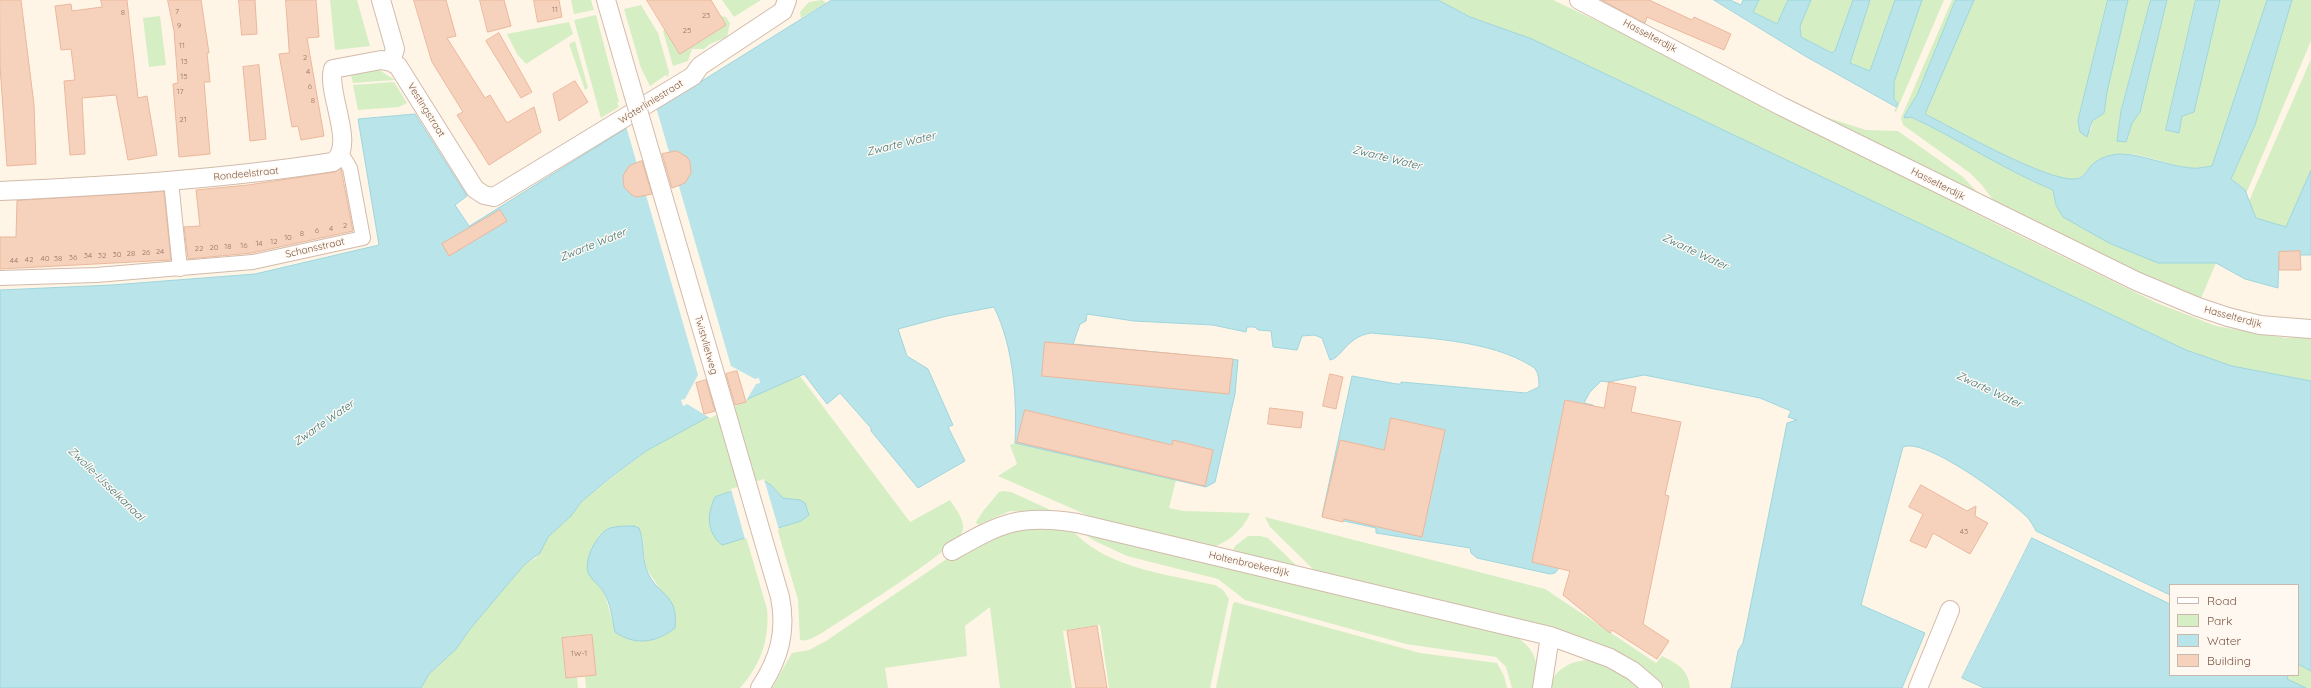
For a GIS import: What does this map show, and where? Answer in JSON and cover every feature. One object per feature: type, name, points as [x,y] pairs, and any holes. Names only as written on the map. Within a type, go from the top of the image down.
[{"type":"street","points":[[341,153],[342,136],[332,82],[333,68],[381,60],[391,62],[395,49],[381,0]]},
{"type":"street","name":"Twistvlietweg","points":[[606,0],[780,597],[783,629],[780,651],[760,688]]},
{"type":"street","name":"Waterliniestraat","points":[[504,193],[693,76],[700,66],[783,12],[787,0]]},
{"type":"street","name":"Hasselterdijk","points":[[1579,0],[1781,106],[2136,281],[2198,307],[2260,325],[2311,329]]},
{"type":"street","name":"Vestingstraat","points":[[391,62],[398,66],[475,190],[484,195],[494,197],[504,193]]},
{"type":"street","name":"Rondeelstraat","points":[[0,191],[171,181],[261,173],[333,162],[341,153]]},
{"type":"street","name":"Schansstraat","points":[[0,278],[22,279],[180,269],[253,262],[363,238],[350,168],[341,153]]},
{"type":"street","points":[[171,181],[180,269]]},
{"type":"street","name":"Holtenbroekerdijk","points":[[952,551],[978,536],[1014,521],[1029,518],[1066,521],[1550,636],[1610,658],[1633,671],[1653,688]]},
{"type":"street","points":[[1918,688],[1950,610]]},
{"type":"street","points":[[1542,688],[1550,636]]},
{"type":"green space","points":[[330,0],[357,0],[370,46],[335,50]]},
{"type":"green space","points":[[571,0],[591,0],[594,10],[574,14]]},
{"type":"green space","points":[[722,0],[761,0],[734,17]]},
{"type":"green space","points":[[822,0],[826,3],[801,18],[800,12],[809,2]]},
{"type":"green space","points":[[1438,0],[1553,0],[1690,65],[1998,225],[2157,303],[2216,326],[2286,338],[2311,337],[2311,381],[2232,366],[2186,350],[1532,39],[1470,17]]},
{"type":"green space","points":[[1759,0],[1788,0],[1777,24],[1753,12]]},
{"type":"green space","points":[[1811,0],[1853,0],[1835,51],[1832,53],[1801,37],[1800,26]]},
{"type":"green space","points":[[1870,0],[1895,0],[1870,71],[1850,63]]},
{"type":"green space","points":[[1922,0],[1944,0],[1896,112],[1894,111],[1898,104],[1894,99],[1894,82]]},
{"type":"green space","points":[[1952,0],[1956,0],[1917,95],[1903,116],[1911,117],[1948,134],[2034,182],[2053,190],[2056,205],[2158,263],[2216,263],[2199,303],[1997,205],[1981,184],[1970,173],[1903,125],[1901,118]]},
{"type":"green space","points":[[1974,0],[2108,0],[2078,121],[2091,130],[2092,121],[2104,113],[2107,92],[2128,0],[2151,0],[2121,111],[2117,140],[2126,142],[2132,123],[2140,112],[2167,0],[2196,0],[2166,130],[2179,133],[2182,116],[2194,112],[2220,0],[2267,0],[2212,166],[2199,168],[2182,167],[2138,155],[2120,154],[2098,160],[2084,175],[2077,179],[2064,179],[2025,165],[1925,114]]},
{"type":"green space","points":[[2292,0],[2311,0],[2311,41],[2246,194],[2231,179],[2255,125]]},
{"type":"green space","points":[[641,5],[658,33],[669,72],[668,77],[666,75],[650,86],[641,68],[624,9]]},
{"type":"green space","points":[[596,15],[619,102],[617,102],[619,107],[601,118],[574,20]]},
{"type":"green space","points":[[160,16],[166,65],[149,67],[143,18]]},
{"type":"green space","points":[[721,16],[726,17],[730,23],[727,37],[710,44],[704,49],[692,49],[688,61],[673,66],[663,31],[665,29],[680,54],[726,25]]},
{"type":"green space","points":[[569,22],[573,34],[526,64],[517,54],[507,34]]},
{"type":"green space","points":[[575,41],[588,88],[585,90],[569,44]]},
{"type":"green space","points":[[2311,59],[2311,170],[2286,227],[2282,228],[2256,218],[2249,201]]},
{"type":"green space","points":[[373,66],[395,80],[353,83],[349,68]]},
{"type":"green space","points":[[394,82],[407,103],[399,107],[358,110],[353,85]]},
{"type":"green space","points":[[1807,111],[1866,130],[1898,131],[1963,177],[1980,195]]},
{"type":"green space","points":[[800,376],[910,522],[950,500],[963,522],[963,530],[957,539],[942,552],[899,583],[814,638],[800,640],[798,600],[777,528],[801,521],[809,515],[800,500],[783,498],[771,485],[756,482],[729,491],[746,537],[767,609],[768,620],[762,652],[753,671],[740,688],[586,688],[585,676],[591,635],[562,638],[566,678],[577,677],[578,688],[421,688],[429,674],[456,649],[470,629],[524,565],[536,558],[548,537],[571,516],[581,502],[646,451],[710,416]],"holes":[[[599,535],[642,536],[646,568],[660,589],[667,634],[648,641],[613,623],[604,592],[589,573],[588,568]]]},
{"type":"green space","points":[[1015,443],[1176,480],[1169,508],[1184,511],[1250,513],[1244,525],[1234,535],[1222,543],[1209,548],[1103,522],[998,476],[1017,464],[1010,445]]},
{"type":"green space","points":[[999,492],[1011,492],[1055,512],[1010,511],[978,525],[976,522],[984,510]]},
{"type":"green space","points":[[1265,517],[1545,589],[1656,663],[1662,656],[1673,661],[1685,672],[1690,688],[1665,688],[1645,674],[1317,573],[1270,527]]},
{"type":"green space","points":[[1024,527],[1070,527],[1083,541],[1099,552],[1117,560],[1157,573],[1215,585],[1223,590],[1229,599],[1210,688],[1109,688],[1100,625],[1063,631],[1072,688],[1000,688],[990,607],[965,626],[967,656],[885,668],[888,688],[772,688],[792,653],[809,650],[826,641],[951,556],[982,541]]},
{"type":"green space","points":[[1076,529],[1504,628],[1521,640],[1532,652],[1537,667],[1536,688],[1512,688],[1506,667],[1496,657],[1406,644],[1245,600],[1218,579],[1127,556],[1095,541]]},
{"type":"green space","points":[[1248,536],[1268,538],[1299,568],[1233,551],[1235,546]]},
{"type":"green space","points":[[1235,602],[1420,653],[1497,663],[1504,676],[1507,688],[1216,688],[1233,604]]},
{"type":"green space","points":[[1588,660],[1607,662],[1642,688],[1548,688],[1559,671],[1575,662]]},
{"type":"green space","points":[[2299,665],[2311,671],[2311,688],[2306,688],[2286,679],[2288,676],[2299,676]]},
{"type":"water","points":[[832,0],[1438,0],[1470,17],[1532,39],[2186,350],[2232,366],[2311,381],[2311,671],[2299,665],[2299,584],[2169,584],[2169,595],[2036,531],[2028,518],[1987,485],[1948,460],[1930,451],[1914,446],[1903,447],[1861,605],[1925,633],[1902,688],[1731,688],[1738,651],[1743,643],[1787,423],[1797,420],[1788,417],[1791,411],[1760,398],[1644,375],[1608,382],[1601,381],[1590,392],[1584,403],[1593,405],[1559,568],[1555,573],[1550,574],[1477,558],[1471,553],[1470,548],[1376,533],[1376,528],[1322,516],[1352,376],[1397,384],[1401,384],[1401,382],[1526,393],[1539,387],[1538,376],[1535,369],[1516,358],[1476,345],[1455,341],[1371,333],[1356,339],[1350,343],[1338,356],[1330,360],[1322,338],[1314,335],[1302,336],[1297,350],[1273,347],[1271,331],[1258,330],[1255,327],[1247,327],[1246,332],[1213,325],[1134,321],[1087,314],[1086,321],[1080,324],[1073,344],[1238,360],[1235,394],[1215,482],[1206,487],[1015,443],[1015,391],[1013,374],[1006,339],[994,307],[947,316],[898,329],[907,356],[928,369],[953,425],[948,427],[965,461],[918,488],[871,431],[871,428],[840,393],[827,404],[804,374],[710,416],[646,451],[610,478],[581,502],[571,516],[548,537],[540,553],[524,565],[470,629],[456,649],[429,674],[421,688],[0,688],[0,290],[112,285],[255,274],[379,245],[358,119],[415,114],[467,196],[455,205],[469,226]]},
{"type":"water","points":[[1714,0],[1730,0],[1741,5],[1743,0],[1759,0],[1753,12],[1777,24],[1788,0],[1811,0],[1800,26],[1801,37],[1832,53],[1835,51],[1853,0],[1870,0],[1850,63],[1870,71],[1895,0],[1922,0],[1894,82],[1894,99],[1898,104],[1896,107],[1805,56]]},
{"type":"water","points":[[1956,0],[1974,0],[1925,114],[2023,164],[2062,178],[2076,179],[2082,177],[2099,159],[2118,154],[2139,156],[2182,167],[2198,168],[2212,166],[2267,0],[2292,0],[2255,125],[2231,179],[2245,190],[2256,218],[2286,227],[2311,170],[2311,255],[2279,255],[2278,288],[2245,279],[2216,263],[2158,263],[2109,243],[2063,217],[2056,205],[2053,190],[2017,173],[1911,117],[1905,118],[1904,116],[1917,95]]},
{"type":"water","points":[[2108,0],[2128,0],[2107,92],[2104,113],[2092,121],[2087,137],[2080,132],[2078,121]]},
{"type":"water","points":[[2151,0],[2167,0],[2140,112],[2132,123],[2126,142],[2117,141],[2121,111]]},
{"type":"water","points":[[2196,0],[2220,0],[2194,112],[2182,116],[2179,133],[2166,130]]},
{"type":"water","points":[[764,481],[771,485],[783,498],[800,500],[805,503],[809,515],[801,521],[722,545],[713,534],[709,516],[715,497]]},
{"type":"water","points":[[634,526],[639,528],[641,533],[646,568],[650,577],[670,600],[675,616],[675,628],[653,640],[638,641],[615,632],[611,611],[606,596],[589,575],[587,567],[590,554],[596,541],[605,531],[610,528]]},
{"type":"water","points":[[2032,538],[2169,604],[2169,676],[2288,676],[2287,679],[2306,688],[1984,688],[1962,678]]},
{"type":"pier","points":[[656,107],[731,366],[755,379],[759,378],[760,383],[756,384],[746,401],[710,418],[687,404],[683,406],[681,400],[685,399],[698,375],[626,126]]},
{"type":"pier","points":[[764,479],[779,530],[745,539],[731,489]]},
{"type":"building","points":[[0,0],[21,0],[34,105],[36,164],[7,166],[0,66]]},
{"type":"building","points":[[101,0],[127,0],[138,98],[147,96],[157,155],[128,160],[116,95],[82,98],[85,154],[70,155],[64,81],[75,80],[71,49],[61,50],[55,6],[71,4],[72,11],[102,7]]},
{"type":"building","points":[[168,0],[201,0],[209,53],[207,53],[210,82],[204,82],[210,154],[179,157],[173,84],[178,83],[174,31]]},
{"type":"building","points":[[239,0],[255,0],[257,34],[242,35]]},
{"type":"building","points":[[286,0],[316,0],[319,37],[307,38],[324,136],[301,140],[298,126],[292,127],[279,54],[289,53]]},
{"type":"building","points":[[414,0],[446,0],[456,36],[447,38],[485,98],[490,95],[507,123],[534,107],[541,132],[489,165],[457,115],[463,112],[432,62]]},
{"type":"building","points":[[480,0],[504,0],[511,26],[488,32]]},
{"type":"building","points":[[534,0],[559,0],[562,17],[538,22]]},
{"type":"building","points":[[647,0],[711,0],[726,25],[680,54]]},
{"type":"building","points":[[1602,0],[1649,0],[1692,20],[1694,17],[1731,34],[1724,50],[1647,17],[1645,23]]},
{"type":"building","points":[[499,33],[532,92],[521,98],[486,41]]},
{"type":"building","points":[[259,65],[266,139],[250,141],[243,67]]},
{"type":"building","points":[[575,81],[588,102],[559,121],[553,94]]},
{"type":"building","points":[[677,151],[687,157],[690,162],[691,173],[685,183],[672,188],[662,154]]},
{"type":"building","points":[[642,161],[652,194],[637,197],[632,195],[624,187],[623,176],[629,166]]},
{"type":"building","points":[[341,169],[353,231],[252,253],[188,259],[184,227],[200,226],[196,190],[248,185],[334,172]]},
{"type":"building","points":[[164,192],[171,260],[0,269],[0,237],[16,237],[17,201]]},
{"type":"building","points":[[500,210],[507,221],[449,256],[442,244]]},
{"type":"building","points":[[2300,251],[2301,270],[2279,270],[2279,252]]},
{"type":"building","points":[[1045,342],[1233,359],[1229,394],[1042,376]]},
{"type":"building","points":[[737,371],[746,402],[735,405],[726,374]]},
{"type":"building","points":[[1330,374],[1343,377],[1336,409],[1323,406]]},
{"type":"building","points":[[706,380],[715,411],[704,414],[696,383]]},
{"type":"building","points":[[1609,382],[1636,387],[1631,412],[1681,422],[1665,495],[1669,496],[1643,624],[1669,641],[1657,659],[1612,630],[1610,633],[1563,595],[1570,571],[1532,562],[1565,400],[1604,408]]},
{"type":"building","points":[[1270,408],[1303,412],[1301,428],[1268,424]]},
{"type":"building","points":[[1025,410],[1172,445],[1173,440],[1213,450],[1205,486],[1017,442]]},
{"type":"building","points":[[1391,418],[1445,430],[1422,537],[1344,519],[1343,522],[1322,517],[1340,440],[1384,450]]},
{"type":"building","points":[[1921,485],[1967,511],[1976,506],[1975,516],[1988,523],[1970,554],[1933,533],[1926,548],[1910,541],[1923,514],[1909,507]]},
{"type":"building","points":[[1097,626],[1107,688],[1076,688],[1067,631]]},
{"type":"building","points":[[592,635],[596,675],[566,678],[562,638]]},
{"type":"water label","name":"Zwarte Water","points":[[901,144]]},
{"type":"water label","name":"Zwarte Water","points":[[1387,158]]},
{"type":"water label","name":"Zwarte Water","points":[[593,245]]},
{"type":"water label","name":"Zwarte Water","points":[[1695,252]]},
{"type":"water label","name":"Zwarte Water","points":[[1989,390]]},
{"type":"water label","name":"Zwarte Water","points":[[324,423]]},
{"type":"water label","name":"Zwolle-IJsselkanaal","points":[[106,484]]}]
